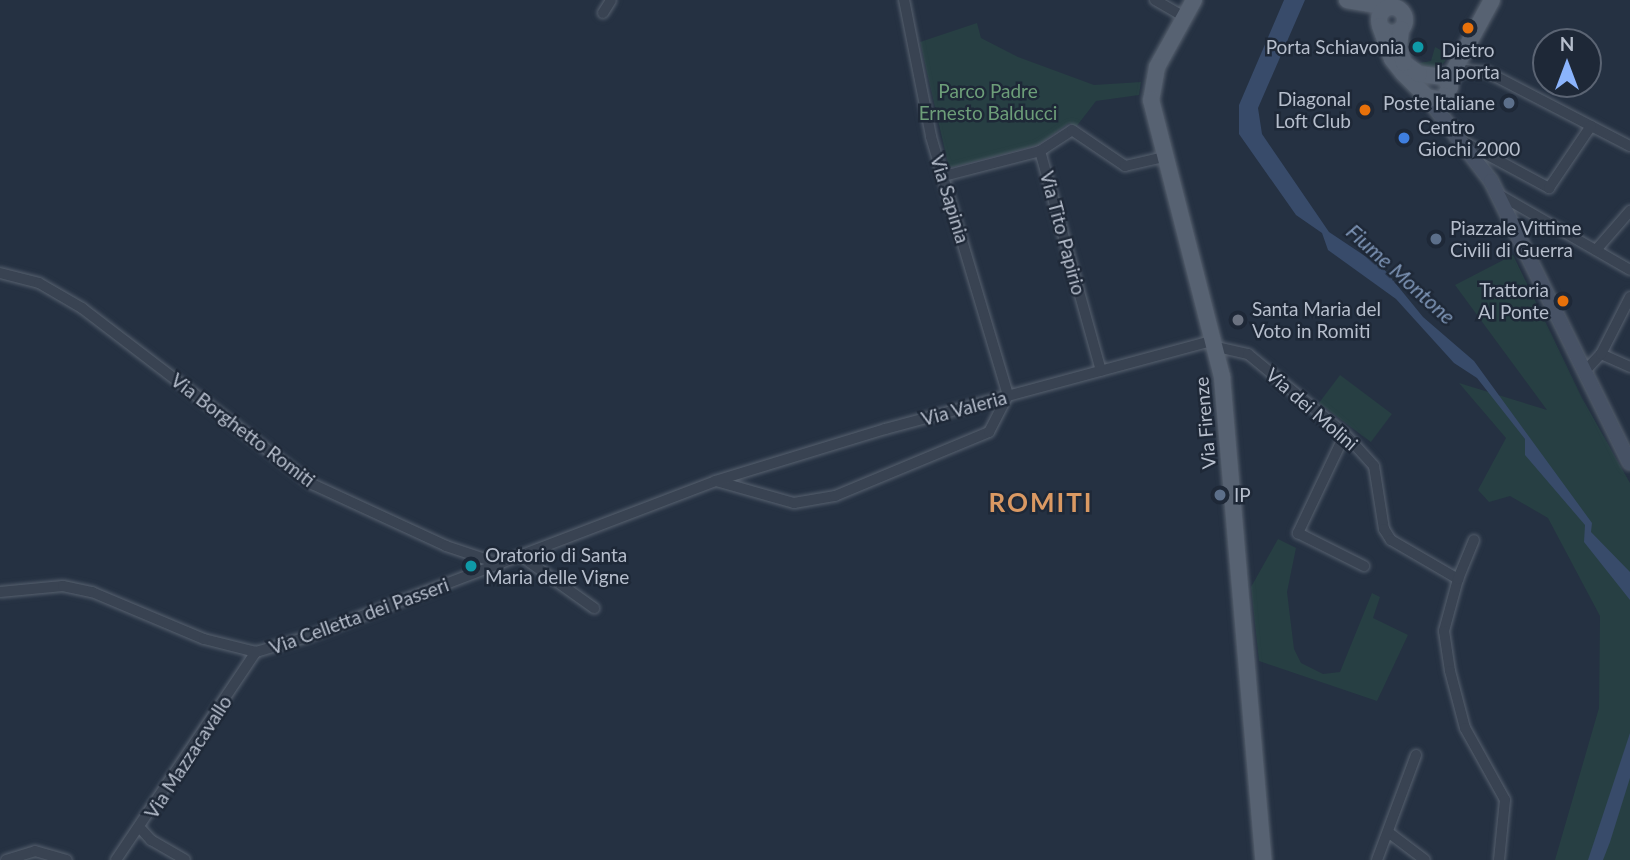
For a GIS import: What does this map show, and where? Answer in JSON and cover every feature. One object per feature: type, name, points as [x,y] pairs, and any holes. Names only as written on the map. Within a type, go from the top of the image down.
[{"type":"main road","name":"Via Firenze","points":[[1194,0],[1152,84],[1153,118],[1216,344],[1263,860]]},
{"type":"main road","points":[[1346,0],[1392,4],[1404,14],[1399,48],[1404,63],[1419,74],[1438,75],[1448,89]]},
{"type":"main road","points":[[1346,0],[1390,33],[1401,29]]},
{"type":"main road","points":[[1451,128],[1448,89],[1492,0]]},
{"type":"main road","points":[[1379,24],[1392,4]]},
{"type":"main road","points":[[1379,24],[1392,59],[1461,140],[1498,194],[1630,463]]},
{"type":"main road","points":[[1427,97],[1448,89]]},
{"type":"street","points":[[603,13],[611,0]]},
{"type":"street","name":"Via Sapinia","points":[[904,0],[931,136],[1008,395]]},
{"type":"street","points":[[1155,0],[1184,17]]},
{"type":"street","points":[[1448,89],[1463,70],[1487,72],[1630,146]]},
{"type":"street","points":[[1461,140],[1549,188],[1591,126]]},
{"type":"street","points":[[1040,151],[1072,130],[1125,166],[1164,158]]},
{"type":"street","name":"Via Tito Papirio","points":[[944,176],[1040,151],[1101,371]]},
{"type":"street","points":[[1498,194],[1630,270]]},
{"type":"street","points":[[1596,250],[1630,211]]},
{"type":"street","name":"Via Borghetto Romiti","points":[[0,273],[39,283],[82,308],[312,484],[458,551],[500,564]]},
{"type":"street","points":[[1585,371],[1601,354],[1630,297]]},
{"type":"street","name":"Via Valeria","points":[[715,481],[1008,395],[1216,344]]},
{"type":"street","name":"Via dei Molini","points":[[1216,344],[1248,354],[1345,434],[1374,466],[1384,528],[1391,540],[1458,579]]},
{"type":"street","points":[[1601,354],[1630,367]]},
{"type":"street","points":[[715,481],[794,503],[835,496],[989,432],[1008,395]]},
{"type":"street","points":[[1345,434],[1298,533],[1364,566]]},
{"type":"street","name":"Via Celletta dei Passeri","points":[[0,592],[63,586],[92,592],[204,639],[256,652],[307,638],[715,481]]},
{"type":"street","points":[[1474,540],[1458,579],[1444,631],[1450,671],[1465,728],[1505,800],[1499,860]]},
{"type":"street","points":[[521,556],[594,608]]},
{"type":"street","name":"Via Mazzacavallo","points":[[116,860],[141,829],[256,652]]},
{"type":"street","points":[[1377,860],[1416,755]]},
{"type":"street","points":[[141,829],[151,841],[186,860]]},
{"type":"street","points":[[1388,832],[1425,860]]},
{"type":"street","points":[[6,860],[36,851],[67,860]]},
{"type":"green space","name":"Parco Padre Ernesto Balducci","points":[[977,23],[981,38],[1018,57],[1094,85],[1141,82],[1139,95],[1096,101],[1076,127],[1069,123],[1038,145],[949,168],[920,42]]},
{"type":"green space","points":[[1435,47],[1450,55],[1441,66],[1423,69],[1413,64],[1431,61]]},
{"type":"green space","points":[[1513,255],[1582,398],[1630,483],[1630,860],[1555,860],[1599,708],[1600,616],[1548,518],[1510,496],[1489,502],[1478,490],[1506,438],[1459,383],[1547,410],[1455,285]]},
{"type":"green space","points":[[1340,375],[1392,414],[1371,442],[1319,403]]},
{"type":"green space","points":[[1278,539],[1296,548],[1287,592],[1294,649],[1301,663],[1323,674],[1340,672],[1372,593],[1380,597],[1373,618],[1408,635],[1377,701],[1259,661],[1251,587]]},
{"type":"water","points":[[1284,0],[1305,0],[1258,108],[1262,134],[1329,232],[1383,268],[1423,317],[1474,361],[1592,523],[1591,532],[1630,572],[1630,600],[1584,542],[1585,525],[1525,455],[1525,439],[1477,378],[1454,363],[1396,299],[1328,250],[1322,233],[1296,215],[1239,134],[1239,105]]},
{"type":"water","points":[[1630,733],[1630,778],[1610,842],[1603,860],[1588,860]]},
{"type":"place","name":"Dietro la porta","points":[[1468,28]]},
{"type":"place","name":"Porta Schiavonia","points":[[1418,47]]},
{"type":"place","name":"Poste Italiane","points":[[1509,103]]},
{"type":"place","name":"Diagonal Loft Club","points":[[1365,110]]},
{"type":"place","name":"Centro Giochi 2000","points":[[1404,138]]},
{"type":"place","name":"Piazzale Vittime Civili di Guerra","points":[[1436,239]]},
{"type":"place","name":"Trattoria Al Ponte","points":[[1563,301]]},
{"type":"place","name":"Santa Maria del Voto in Romiti","points":[[1238,320]]},
{"type":"place","name":"IP","points":[[1220,495]]},
{"type":"place","name":"Oratorio di Santa Maria delle Vigne","points":[[471,566]]},
{"type":"district","name":"ROMITI","points":[[1041,503]]},
{"type":"water label","name":"Fiume Montone","points":[[1401,274]]}]
